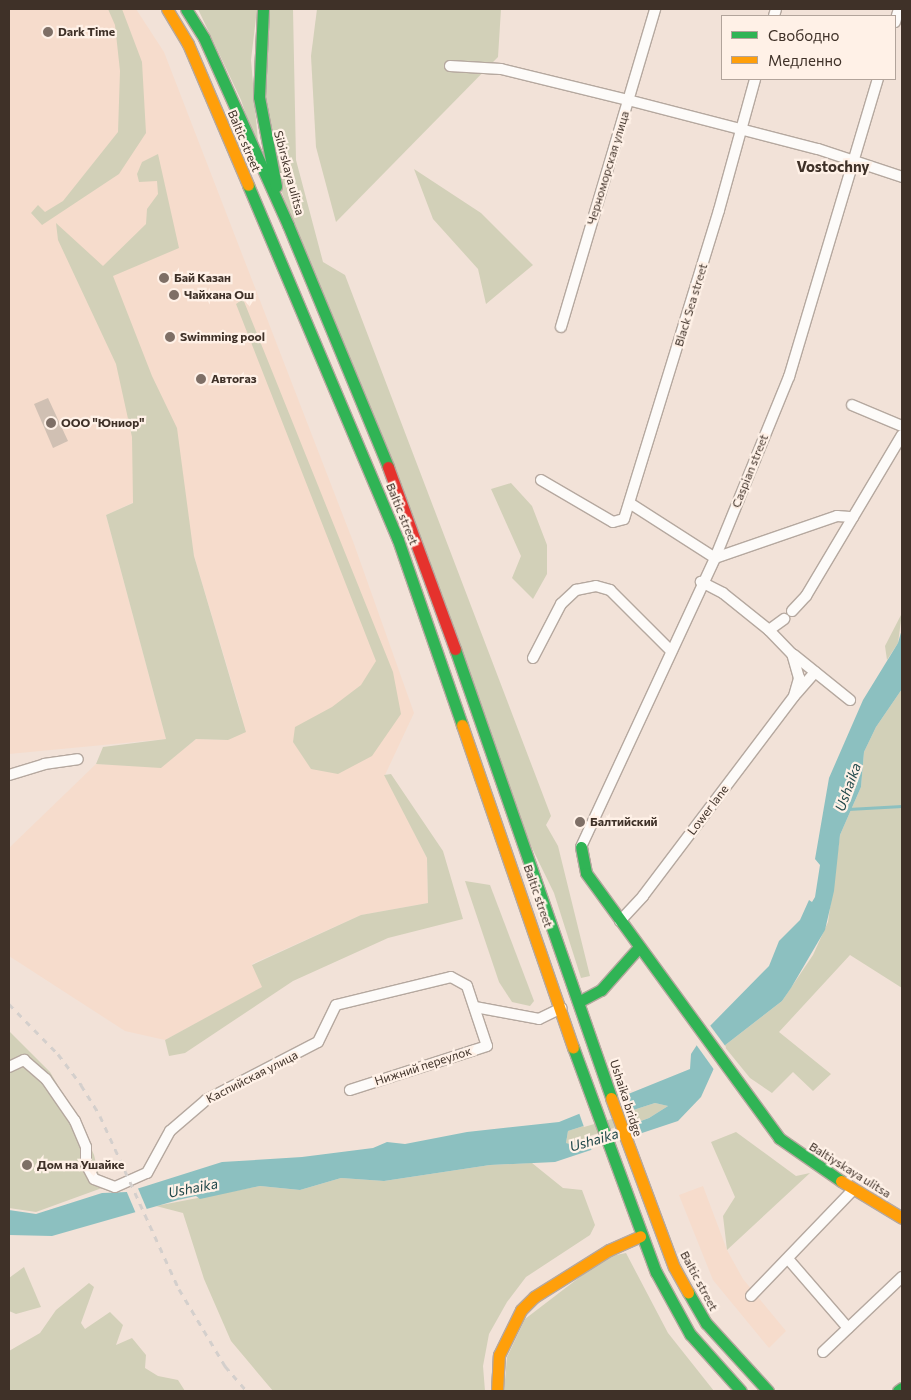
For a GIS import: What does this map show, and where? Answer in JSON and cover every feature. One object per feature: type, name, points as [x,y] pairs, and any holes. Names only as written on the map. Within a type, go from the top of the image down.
[{"type":"main road","name":"Baltic street","points":[[167,9],[188,44],[398,540],[562,1008],[616,1172],[640,1236]]},
{"type":"main road","name":"Baltic street","points":[[186,9],[204,38],[288,225],[415,533],[592,1038]]},
{"type":"main road","name":"Sibirskaya ulitsa","points":[[263,9],[260,106],[268,158],[288,225]]},
{"type":"main road","points":[[580,1001],[601,990],[639,947],[586,873],[581,847]]},
{"type":"main road","name":"Baltiyskaya ulitsa","points":[[639,947],[779,1138],[852,1190],[902,1218]]},
{"type":"main road","name":"Ushaika bridge","points":[[592,1038],[635,1166]]},
{"type":"main road","name":"Baltic street","points":[[635,1166],[674,1268],[702,1316],[726,1350],[768,1391]]},
{"type":"main road","points":[[497,1391],[499,1355],[510,1326],[522,1310],[534,1297],[609,1250],[640,1236],[686,1327],[741,1391]]},
{"type":"main road","points":[[898,1391],[902,1388]]},
{"type":"street","name":"Черноморская улица","points":[[561,327],[656,9]]},
{"type":"street","points":[[450,66],[501,69],[628,100],[853,160],[902,177]]},
{"type":"street","name":"Black Sea street","points":[[541,480],[613,522],[624,519],[631,504],[742,130],[755,80]]},
{"type":"street","name":"Caspian street","points":[[581,847],[702,582],[715,558],[789,377],[878,80]]},
{"type":"street","points":[[852,405],[902,426]]},
{"type":"street","points":[[769,630],[788,615],[806,596],[902,435]]},
{"type":"street","points":[[631,504],[715,558],[837,516],[853,517]]},
{"type":"street","name":"Lower lane","points":[[702,582],[723,593],[769,630],[792,654],[850,700]]},
{"type":"street","points":[[533,658],[561,604],[576,590],[596,586],[610,590],[671,652]]},
{"type":"street","name":"Lower lane","points":[[792,654],[799,678],[794,696]]},
{"type":"street","name":"Lower lane","points":[[620,921],[643,896],[794,696],[815,672]]},
{"type":"street","points":[[9,775],[44,764],[78,760]]},
{"type":"street","name":"Каспийская улица","points":[[9,1067],[24,1060],[46,1079],[75,1121],[86,1147],[86,1164],[94,1179],[115,1187],[147,1173],[170,1130],[206,1100],[318,1042],[336,1005],[451,977],[467,986],[474,1007]]},
{"type":"street","points":[[474,1007],[539,1019],[562,1008]]},
{"type":"street","name":"Нижний переулок","points":[[350,1090],[487,1046],[474,1007]]},
{"type":"street","points":[[751,1296],[789,1260],[852,1190]]},
{"type":"street","points":[[789,1260],[848,1328]]},
{"type":"street","points":[[823,1352],[902,1277]]},
{"type":"shaded area","points":[[9,9],[136,9],[164,52],[354,544],[414,713],[385,775],[427,858],[428,903],[361,915],[252,964],[263,987],[165,1040],[125,1031],[9,956],[9,848],[96,764],[161,767],[196,739],[228,740],[241,713],[194,556],[182,480],[106,515],[166,739],[9,754]]},
{"type":"shaded area","points":[[108,9],[122,9],[142,62],[146,133],[119,174],[42,225],[31,213],[38,205],[45,212],[63,201],[118,132],[120,71],[115,25]]},
{"type":"shaded area","points":[[198,9],[257,9],[251,60],[259,154],[241,100]]},
{"type":"shaded area","points":[[266,9],[293,9],[296,160],[323,262],[345,275],[551,816],[546,825],[558,846],[590,976],[581,978],[554,893],[531,846],[295,232],[272,162],[261,52]]},
{"type":"shaded area","points":[[317,9],[501,9],[498,57],[336,222],[316,147],[311,56]]},
{"type":"shaded area","points":[[158,154],[179,248],[113,276],[152,376],[177,428],[194,556],[246,732],[228,740],[196,739],[161,768],[96,764],[103,747],[166,739],[106,515],[133,503],[132,437],[116,364],[58,240],[56,223],[103,266],[146,224],[147,209],[158,194],[157,181],[139,182],[137,174],[142,162]]},
{"type":"shaded area","points":[[414,169],[481,213],[533,265],[486,304],[478,269],[433,219]]},
{"type":"shaded area","points":[[243,299],[393,672],[401,714],[372,756],[338,774],[311,769],[293,742],[295,727],[332,707],[361,685],[376,661],[236,304]]},
{"type":"shaded area","points":[[511,483],[532,506],[547,545],[547,574],[533,599],[512,578],[521,556],[491,489]]},
{"type":"shaded area","points":[[902,613],[898,643],[887,660],[885,646]]},
{"type":"shaded area","points":[[902,689],[902,988],[850,955],[779,1032],[831,1074],[813,1091],[793,1072],[772,1093],[750,1078],[724,1046],[782,1001],[813,955],[828,922],[840,835],[861,787],[864,752],[876,727]]},
{"type":"shaded area","points":[[391,774],[443,851],[463,919],[388,938],[293,981],[185,1053],[169,1056],[165,1040],[262,987],[252,965],[361,915],[428,903],[427,858],[384,775]]},
{"type":"shaded area","points":[[465,881],[490,885],[534,1001],[530,1006],[512,1002],[499,982]]},
{"type":"shaded area","points":[[9,1031],[50,1072],[78,1119],[94,1155],[102,1188],[36,1212],[9,1208]]},
{"type":"shaded area","points":[[655,1103],[668,1106],[649,1118],[575,1145],[566,1143],[568,1131]]},
{"type":"shaded area","points":[[736,1132],[796,1176],[810,1173],[727,1250],[723,1216],[735,1197],[711,1142]]},
{"type":"shaded area","points":[[532,1163],[563,1188],[582,1190],[595,1225],[590,1235],[526,1277],[507,1302],[489,1334],[483,1366],[485,1391],[273,1391],[231,1341],[204,1279],[183,1213],[156,1206],[260,1186],[300,1190],[341,1178],[384,1181],[490,1165]]},
{"type":"shaded area","points":[[703,1186],[727,1250],[743,1279],[786,1331],[769,1348],[713,1280],[679,1195]]},
{"type":"shaded area","points":[[626,1253],[668,1333],[714,1391],[504,1391],[507,1357],[525,1319],[606,1257]]},
{"type":"shaded area","points":[[24,1267],[41,1307],[16,1314],[9,1311],[9,1278]]},
{"type":"shaded area","points":[[89,1283],[94,1287],[81,1323],[85,1329],[110,1312],[123,1325],[116,1345],[132,1338],[146,1355],[145,1368],[158,1376],[178,1380],[185,1391],[9,1391],[9,1351],[40,1333],[56,1310]]},
{"type":"water","name":"Ushaika","points":[[902,629],[902,689],[876,727],[864,752],[861,787],[840,835],[834,891],[825,930],[782,1001],[724,1046],[701,1097],[678,1121],[555,1162],[490,1165],[384,1181],[341,1178],[300,1190],[260,1186],[200,1199],[196,1196],[178,1200],[52,1236],[9,1235],[9,1210],[36,1214],[102,1193],[127,1192],[222,1162],[302,1157],[373,1148],[387,1142],[405,1144],[467,1132],[559,1122],[690,1069],[691,1054],[708,1028],[769,966],[779,941],[800,920],[809,900],[812,902],[815,897],[820,865],[815,859],[829,778],[863,700],[898,643]],"holes":[[[655,1103],[668,1106],[649,1118],[575,1145],[566,1143],[568,1131]]]},
{"type":"pier","points":[[709,1024],[726,1047],[715,1071],[695,1043]]},
{"type":"pier","points":[[625,1094],[632,1113],[584,1127],[578,1110]]},
{"type":"pier","points":[[634,1121],[640,1139],[593,1154],[587,1137]]},
{"type":"pier","points":[[137,1186],[148,1212],[137,1216],[126,1190]]},
{"type":"building","name":"ООО \"Юниор\"","points":[[48,398],[68,441],[53,448],[34,404]]},
{"type":"waterway","name":"Ushaika","points":[[848,809],[902,806]]},
{"type":"railway","points":[[9,1004],[58,1054],[81,1085],[100,1116],[179,1289],[225,1366],[247,1391]]},
{"type":"traffic: fast","points":[[186,9],[204,38],[288,225],[388,467]]},
{"type":"traffic: fast","points":[[263,9],[259,97],[276,186]]},
{"type":"traffic: fast","points":[[248,185],[398,540],[462,725]]},
{"type":"traffic: fast","points":[[455,649],[611,1098]]},
{"type":"traffic: fast","points":[[581,847],[586,873],[779,1138],[841,1181]]},
{"type":"traffic: fast","points":[[580,1001],[601,990],[639,947]]},
{"type":"traffic: fast","points":[[573,1047],[656,1272],[690,1334],[741,1391]]},
{"type":"traffic: fast","points":[[688,1292],[706,1323],[768,1391]]},
{"type":"traffic: fast","points":[[898,1391],[902,1388]]},
{"type":"traffic: slow","points":[[167,9],[188,44],[248,185]]},
{"type":"traffic: slow","points":[[462,725],[573,1047]]},
{"type":"traffic: slow","points":[[611,1098],[674,1267],[688,1292]]},
{"type":"traffic: slow","points":[[841,1181],[902,1218]]},
{"type":"traffic: slow","points":[[497,1391],[499,1355],[521,1310],[534,1297],[609,1250],[640,1236]]},
{"type":"traffic: jam","points":[[388,467],[455,649]]},
{"type":"place","name":"Dark Time","points":[[48,32]]},
{"type":"place","name":"Бай Казан","points":[[164,278]]},
{"type":"place","name":"Чайхана Ош","points":[[174,295]]},
{"type":"place","name":"Swimming pool","points":[[170,337]]},
{"type":"place","name":"Автогаз","points":[[201,379]]},
{"type":"place","name":"ООО \"Юниор\"","points":[[51,423]]},
{"type":"place","name":"Балтийский","points":[[580,822]]},
{"type":"place","name":"Дом на Ушайке","points":[[27,1165]]},
{"type":"district","name":"Vostochny","points":[[833,167]]}]
